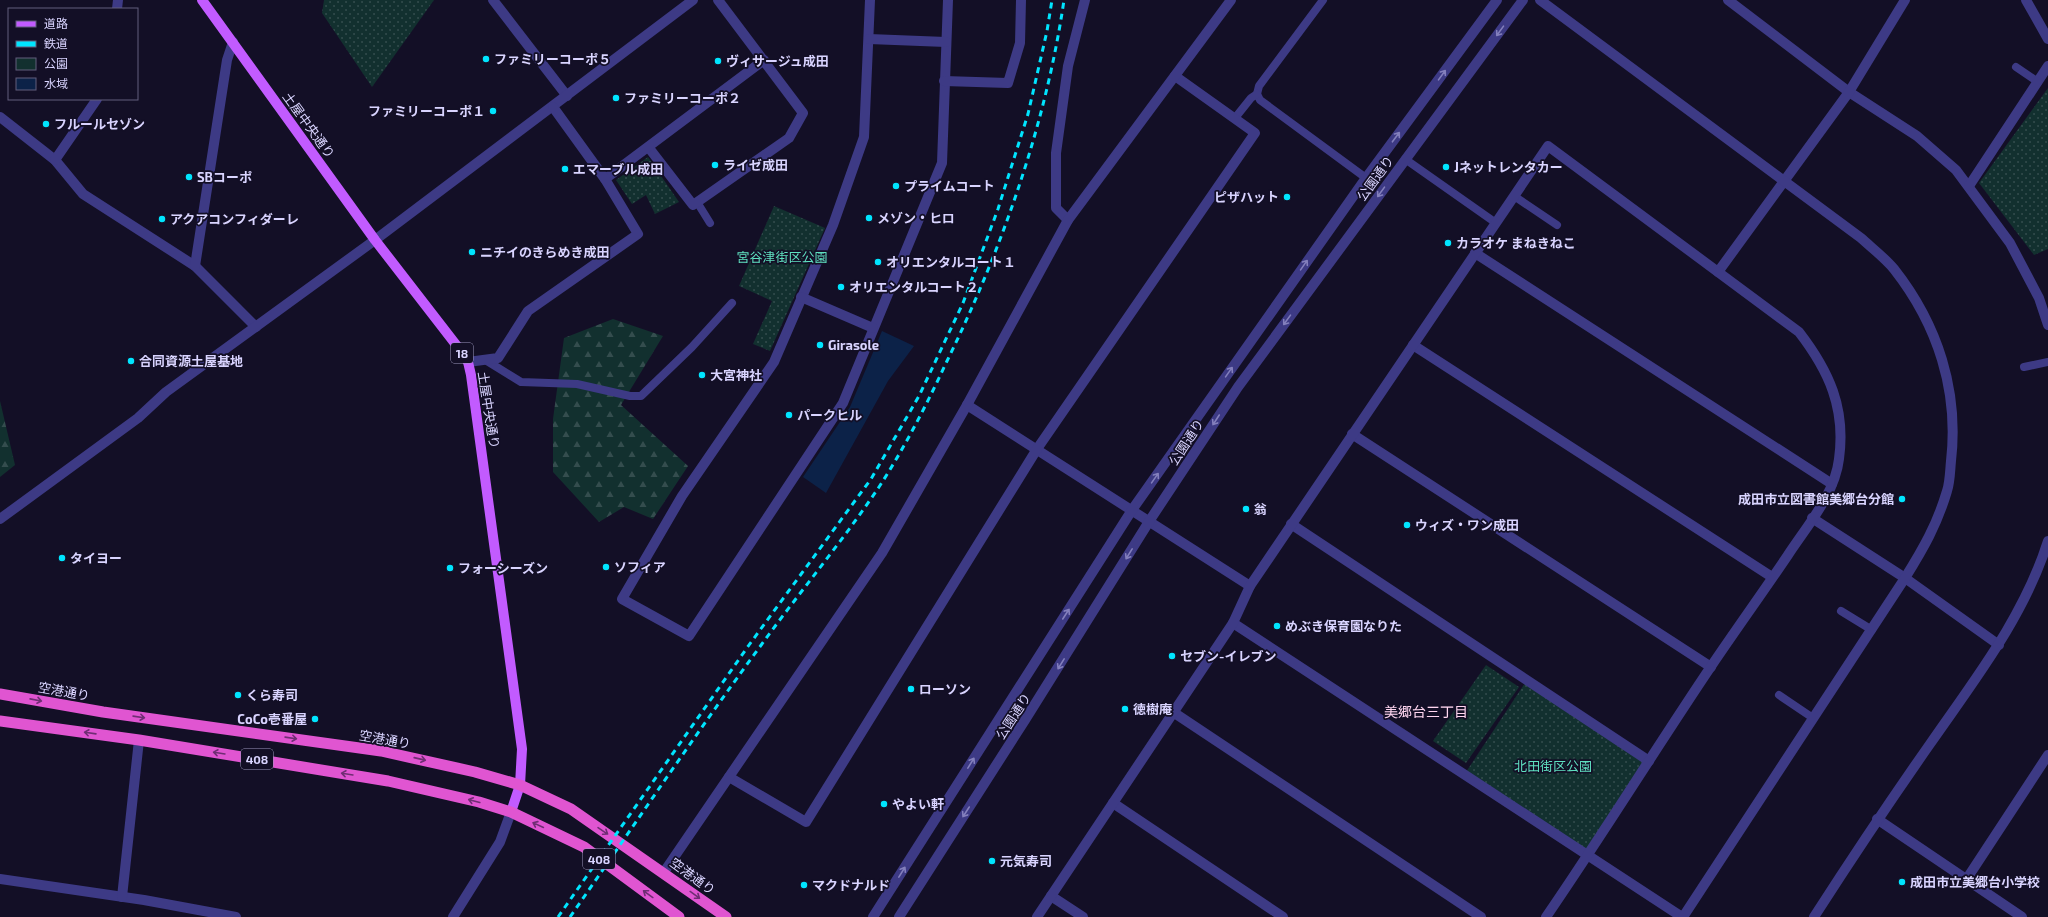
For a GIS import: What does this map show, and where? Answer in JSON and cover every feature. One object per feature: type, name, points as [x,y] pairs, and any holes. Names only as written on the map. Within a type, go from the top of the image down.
[{"type":"highway","name":"空港通り","points":[[0,694],[103,712],[385,752],[475,772],[520,785],[571,809],[664,872],[726,917]]},
{"type":"highway","name":"408","points":[[0,721],[139,740],[388,780],[464,798],[511,812],[584,847],[680,917]]},
{"type":"main road","name":"土屋中央通り","points":[[202,0],[376,240],[468,362],[472,374],[488,491],[507,652],[522,750],[520,785],[511,812]]},
{"type":"street","points":[[493,0],[567,96]]},
{"type":"street","points":[[0,519],[138,418],[166,392],[376,240],[693,0]]},
{"type":"street","points":[[649,148],[693,205],[789,138],[803,113],[718,0]]},
{"type":"street","points":[[870,0],[864,137],[833,224],[774,362],[682,496],[622,599],[689,636],[843,403],[942,163],[948,0]]},
{"type":"street","points":[[944,81],[1008,83],[1020,43],[1021,0]]},
{"type":"street","points":[[1068,220],[1056,208],[1056,153],[1068,66],[1085,0]]},
{"type":"street","points":[[664,872],[882,553],[967,405],[1068,220],[1231,0]]},
{"type":"street","name":"公園通り","points":[[873,917],[1132,510],[1366,178],[1497,0]]},
{"type":"street","name":"公園通り","points":[[898,917],[1026,720],[1150,520],[1238,387],[1523,0]]},
{"type":"street","points":[[1233,623],[1683,917],[1872,630],[1932,534],[1947,490],[1953,444],[1953,419],[1943,358],[1930,327],[1894,269],[1861,238],[1540,0]]},
{"type":"street","points":[[1728,0],[1849,92],[1917,136],[1956,170],[2010,243],[2039,298],[2048,324]]},
{"type":"street","points":[[1718,272],[1785,182],[1849,92],[1905,0]]},
{"type":"street","points":[[2026,0],[2048,39]]},
{"type":"street","points":[[869,39],[946,42]]},
{"type":"street","points":[[196,266],[227,60],[233,42]]},
{"type":"street","points":[[605,179],[649,148],[764,60]]},
{"type":"street","points":[[1969,186],[2048,66]]},
{"type":"street","points":[[729,776],[806,822],[1037,450],[1255,133],[1175,76]]},
{"type":"street","points":[[55,160],[96,100]]},
{"type":"street","points":[[468,362],[487,361],[498,358],[528,311],[638,234],[605,179],[553,107]]},
{"type":"street","points":[[1,119],[55,160],[83,194],[196,266],[256,327]]},
{"type":"street","points":[[1037,917],[1233,623],[1250,586],[1291,524],[1548,146],[1799,332],[1816,354],[1830,381],[1837,403],[1840,430],[1839,460],[1832,484],[1812,518],[1711,667],[1588,856],[1546,917]]},
{"type":"street","points":[[1475,253],[1832,484]]},
{"type":"street","points":[[801,297],[873,328]]},
{"type":"street","points":[[1413,345],[1772,577]]},
{"type":"street","points":[[967,405],[1150,520],[1250,586]]},
{"type":"street","points":[[1352,434],[1711,667]]},
{"type":"street","points":[[1812,518],[1905,578],[1999,645]]},
{"type":"street","points":[[1291,524],[1648,762]]},
{"type":"street","points":[[1814,917],[1877,819],[1999,645],[2025,601],[2048,541]]},
{"type":"street","points":[[1174,712],[1480,917]]},
{"type":"street","points":[[122,897],[139,740]]},
{"type":"street","points":[[1966,880],[2048,755]]},
{"type":"street","points":[[1113,803],[1283,917]]},
{"type":"street","points":[[453,917],[500,842],[511,812]]},
{"type":"street","points":[[1877,819],[2022,917]]},
{"type":"street","points":[[0,879],[122,897],[236,917]]},
{"type":"street","points":[[1051,896],[1083,917]]},
{"type":"lane","points":[[1323,0],[1259,86],[1257,94],[1260,100],[1366,178]]},
{"type":"lane","points":[[2016,67],[2038,82]]},
{"type":"lane","points":[[1235,118],[1251,98],[1257,94]]},
{"type":"lane","points":[[1406,159],[1496,223]]},
{"type":"lane","points":[[1514,196],[1557,225]]},
{"type":"lane","points":[[697,202],[710,223]]},
{"type":"lane","points":[[487,361],[521,382],[577,384],[630,396],[641,396],[692,347],[732,303]]},
{"type":"lane","points":[[2024,366],[2048,362]]},
{"type":"lane","points":[[1841,611],[1872,630]]},
{"type":"lane","points":[[1779,695],[1813,718]]},
{"type":"green space","points":[[324,0],[434,0],[372,87],[322,13]]},
{"type":"green space","points":[[2048,88],[2048,249],[2034,255],[1979,183]]},
{"type":"green space","points":[[648,157],[679,202],[655,214],[646,195],[632,204],[616,180]]},
{"type":"green space","name":"宮谷津街区公園","points":[[774,206],[825,228],[770,351],[753,344],[772,301],[739,286]]},
{"type":"green space","points":[[613,319],[663,336],[621,405],[688,466],[653,519],[624,507],[599,522],[553,472],[553,419],[564,338]]},
{"type":"green space","points":[[0,401],[15,465],[0,477]]},
{"type":"green space","points":[[1486,665],[1519,687],[1466,763],[1433,741]]},
{"type":"green space","name":"北田街区公園","points":[[1527,680],[1647,760],[1588,856],[1464,775]]},
{"type":"water","points":[[882,331],[914,346],[888,381],[826,493],[803,477],[850,407]]},
{"type":"railway","points":[[558,917],[749,645],[871,479],[919,396],[963,303],[998,209],[1028,114],[1047,31],[1052,0]]},
{"type":"railway","points":[[570,917],[735,681],[865,507],[889,472],[915,425],[932,393],[986,275],[1019,185],[1034,139],[1046,93],[1064,0]]},
{"type":"place","name":"ファミリーコーポ５","points":[[486,59]]},
{"type":"place","name":"ヴィサージュ成田","points":[[718,61]]},
{"type":"place","name":"ファミリーコーポ２","points":[[616,98]]},
{"type":"place","name":"ファミリーコーポ１","points":[[493,111]]},
{"type":"place","name":"フルールセゾン","points":[[46,124]]},
{"type":"place","name":"ライゼ成田","points":[[715,165]]},
{"type":"place","name":"Jネットレンタカー","points":[[1446,167]]},
{"type":"place","name":"エマーブル成田","points":[[565,169]]},
{"type":"place","name":"SBコーポ","points":[[189,177]]},
{"type":"place","name":"プライムコート","points":[[896,186]]},
{"type":"place","name":"ピザハット","points":[[1287,197]]},
{"type":"place","name":"メゾン・ヒロ","points":[[869,218]]},
{"type":"place","name":"アクアコンフィダーレ","points":[[162,219]]},
{"type":"place","name":"カラオケ まねきねこ","points":[[1448,243]]},
{"type":"place","name":"ニチイのきらめき成田","points":[[472,252]]},
{"type":"place","name":"オリエンタルコート１","points":[[878,262]]},
{"type":"place","name":"オリエンタルコート２","points":[[841,287]]},
{"type":"place","name":"Girasole","points":[[820,345]]},
{"type":"place","name":"合同資源土屋基地","points":[[131,361]]},
{"type":"place","name":"大宮神社","points":[[702,375]]},
{"type":"place","name":"パークヒル","points":[[789,415]]},
{"type":"place","name":"成田市立図書館美郷台分館","points":[[1902,499]]},
{"type":"place","name":"翁","points":[[1246,509]]},
{"type":"place","name":"ウィズ・ワン成田","points":[[1407,525]]},
{"type":"place","name":"タイヨー","points":[[62,558]]},
{"type":"place","name":"ソフィア","points":[[606,567]]},
{"type":"place","name":"フォーシーズン","points":[[450,568]]},
{"type":"place","name":"めぶき保育園なりた","points":[[1277,626]]},
{"type":"place","name":"セブン-イレブン","points":[[1172,656]]},
{"type":"place","name":"ローソン","points":[[911,689]]},
{"type":"place","name":"くら寿司","points":[[238,695]]},
{"type":"place","name":"徳樹庵","points":[[1125,709]]},
{"type":"place","name":"CoCo壱番屋","points":[[315,719]]},
{"type":"place","name":"やよい軒","points":[[884,804]]},
{"type":"place","name":"元気寿司","points":[[992,861]]},
{"type":"place","name":"成田市立美郷台小学校","points":[[1902,882]]},
{"type":"place","name":"マクドナルド","points":[[804,885]]},
{"type":"district","name":"美郷台三丁目","points":[[1426,711]]}]
